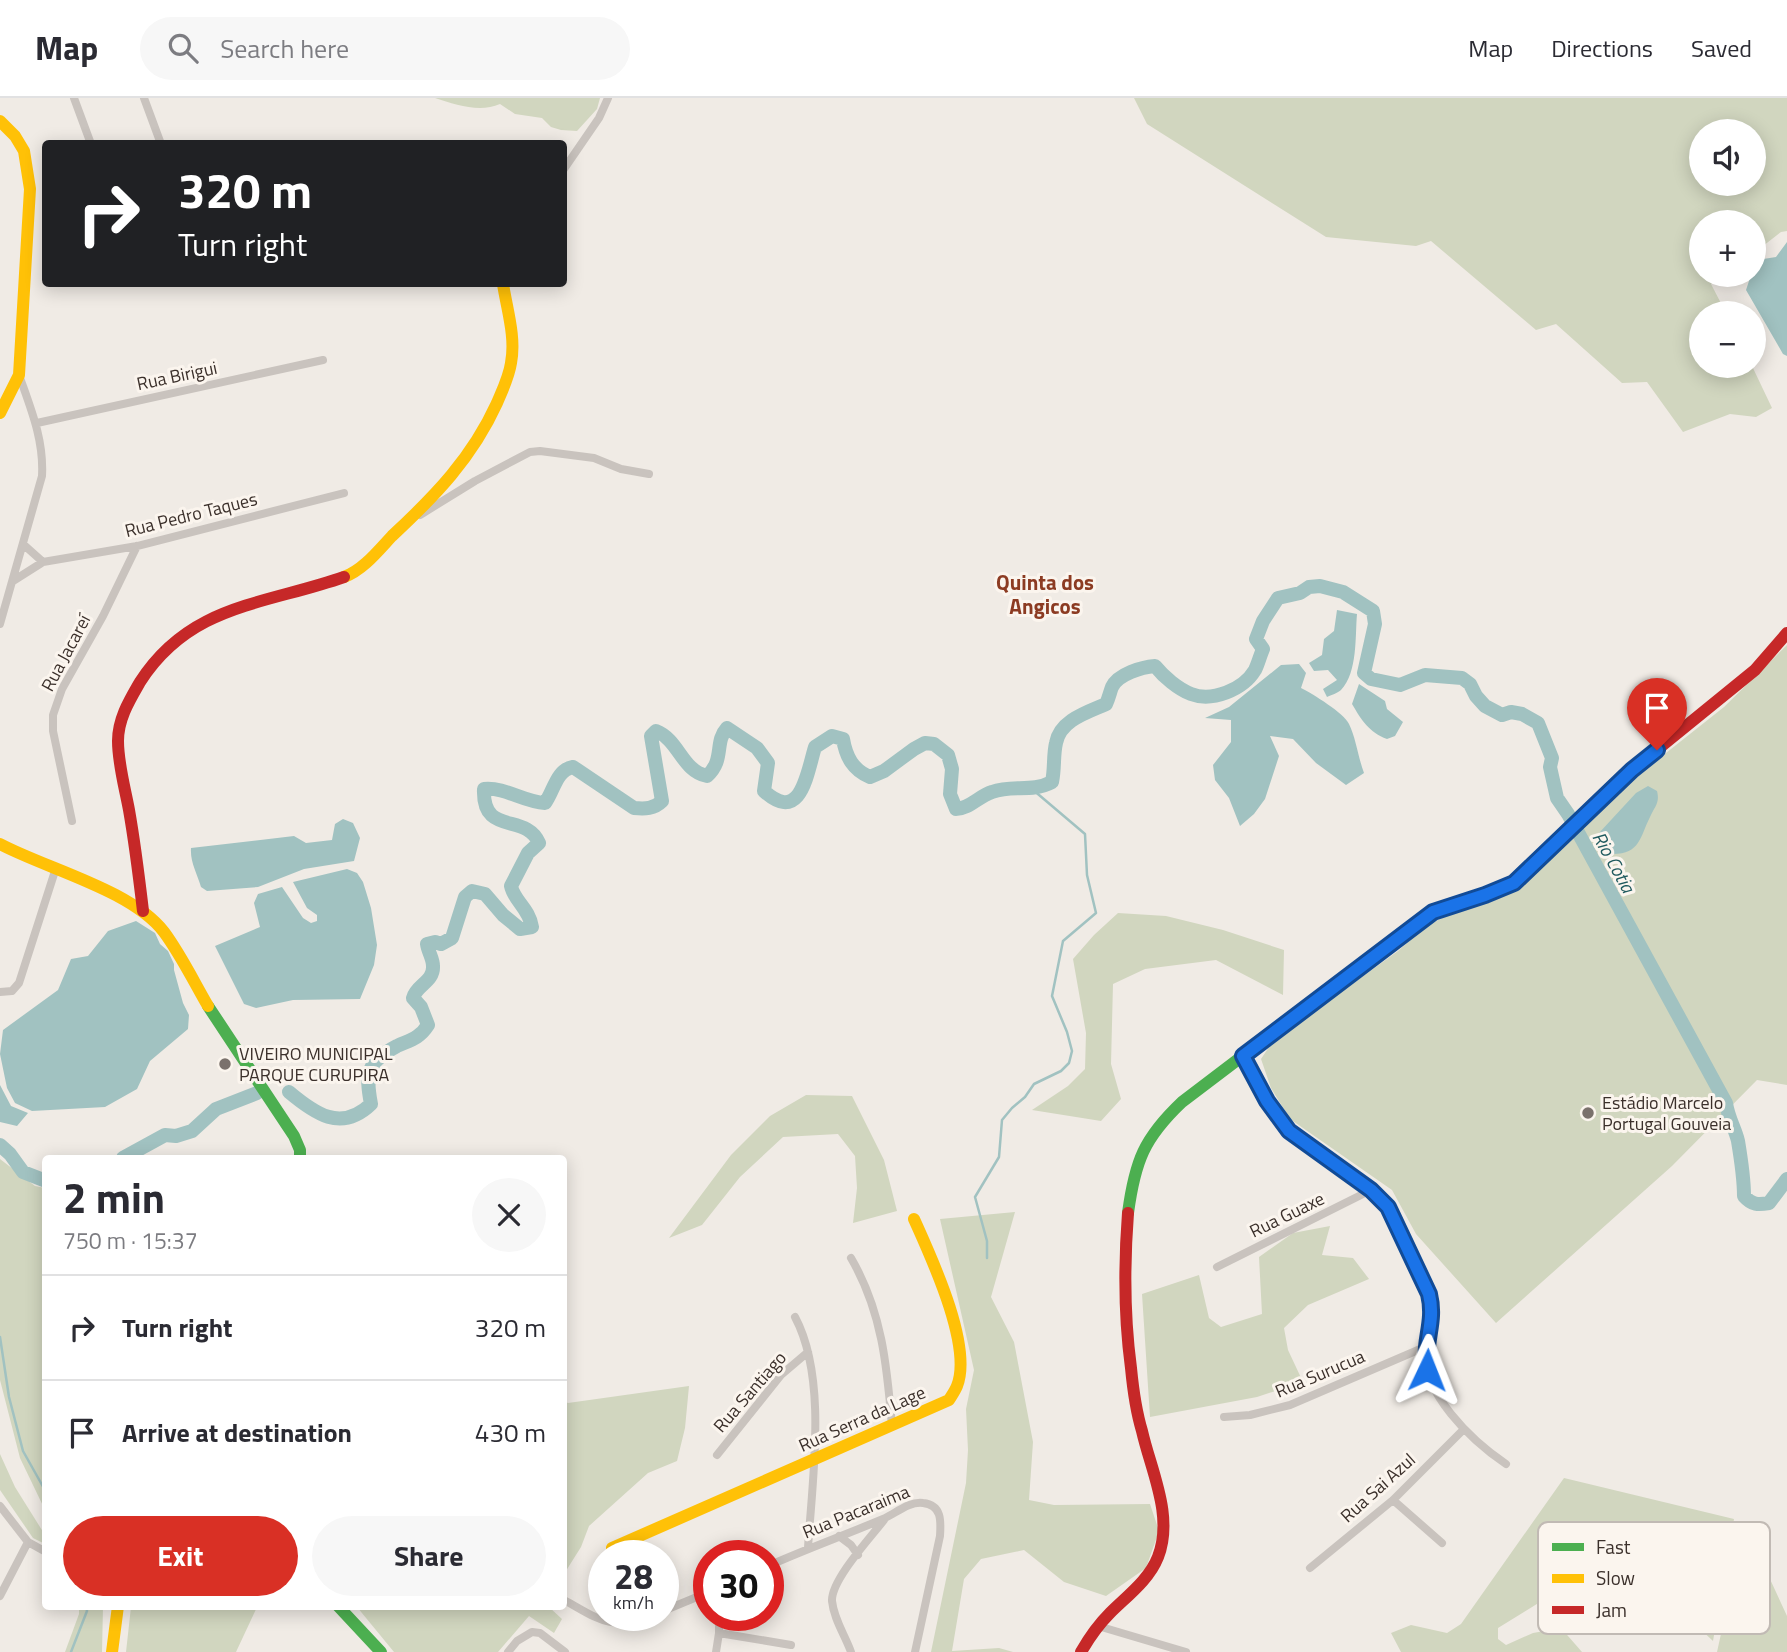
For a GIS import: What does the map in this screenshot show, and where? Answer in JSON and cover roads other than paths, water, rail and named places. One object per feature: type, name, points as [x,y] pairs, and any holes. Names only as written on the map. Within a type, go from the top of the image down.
[{"type":"street","points":[[74,98],[89,140]]},
{"type":"street","points":[[144,98],[160,140]]},
{"type":"street","points":[[567,165],[599,118],[608,98]]},
{"type":"street","points":[[0,121],[14,132],[25,151],[29,170],[19,375],[0,413]]},
{"type":"street","points":[[143,911],[117,734],[125,705],[158,656],[180,637],[198,625],[244,607],[348,576],[360,569],[415,518],[452,479],[473,452],[487,427],[511,362],[512,341],[503,287]]},
{"type":"street","name":"Rua Birigui","points":[[37,423],[323,360]]},
{"type":"street","points":[[0,624],[42,476],[43,461],[37,423],[19,375]]},
{"type":"street","points":[[415,518],[475,481],[530,452],[594,458],[621,469],[649,474]]},
{"type":"street","name":"Rua Pedro Taques","points":[[13,581],[43,562],[137,546],[344,493]]},
{"type":"street","points":[[24,545],[43,562]]},
{"type":"street","name":"Rua Jacareí","points":[[72,821],[53,732],[53,715],[62,689],[103,616],[137,546]]},
{"type":"street","points":[[1081,1652],[1098,1626],[1150,1572],[1161,1550],[1163,1534],[1157,1488],[1135,1399],[1128,1345],[1125,1246],[1136,1168],[1142,1152],[1162,1121],[1182,1102],[1433,912],[1514,883],[1632,770],[1755,670],[1787,633]]},
{"type":"street","points":[[0,844],[143,911],[163,931],[220,1025],[294,1136],[300,1155]]},
{"type":"street","points":[[0,992],[12,991],[19,983],[55,870]]},
{"type":"street","points":[[1243,1056],[1267,1101],[1289,1131],[1371,1190],[1388,1207],[1429,1294],[1432,1321],[1425,1347],[1427,1370],[1432,1382],[1445,1405],[1464,1429],[1506,1464]]},
{"type":"street","name":"Rua Guaxe","points":[[1217,1268],[1371,1190]]},
{"type":"street","name":"Rua Serra da Lage","points":[[630,1540],[891,1426],[949,1400],[956,1394],[960,1378],[954,1324],[946,1294],[914,1219]]},
{"type":"street","points":[[851,1258],[868,1292],[881,1330],[891,1426]]},
{"type":"street","points":[[795,1317],[808,1352],[814,1415],[815,1459],[808,1548]]},
{"type":"street","name":"Rua Surucua","points":[[1224,1417],[1250,1415],[1290,1405],[1425,1347]]},
{"type":"street","name":"Rua Santiago","points":[[717,1455],[781,1376],[808,1352]]},
{"type":"street","name":"Rua Sai Azul","points":[[1310,1568],[1393,1500],[1464,1429]]},
{"type":"street","points":[[1393,1500],[1442,1543]]},
{"type":"street","name":"Rua Pacaraima","points":[[784,1559],[886,1518],[914,1503],[932,1506],[941,1518],[940,1536],[915,1652]]},
{"type":"street","points":[[0,1506],[28,1542],[42,1550]]},
{"type":"street","points":[[851,1652],[837,1622],[832,1595],[839,1579],[886,1518]]},
{"type":"street","points":[[839,1536],[851,1545],[858,1555]]},
{"type":"street","points":[[0,1596],[28,1542]]},
{"type":"street","points":[[567,1601],[588,1612]]},
{"type":"street","points":[[112,1652],[117,1610]]},
{"type":"street","points":[[342,1610],[381,1652]]},
{"type":"street","points":[[1098,1626],[1186,1652]]},
{"type":"street","points":[[508,1652],[532,1632],[540,1633],[565,1652]]},
{"type":"street","points":[[716,1652],[719,1633],[791,1645]]},
{"type":"water","points":[[1787,242],[1787,356],[1783,354],[1766,325],[1766,301],[1752,301],[1746,290],[1747,287],[1766,287],[1766,259],[1776,257]]},
{"type":"water","points":[[1337,610],[1357,614],[1355,653],[1346,682],[1340,691],[1327,697],[1323,689],[1337,680],[1328,670],[1314,671],[1309,663],[1322,655],[1324,639],[1334,631]]},
{"type":"water","points":[[1299,664],[1306,673],[1301,688],[1335,709],[1349,724],[1364,773],[1346,785],[1316,763],[1293,739],[1270,736],[1279,756],[1265,799],[1254,814],[1240,826],[1229,798],[1215,780],[1213,765],[1231,742],[1231,720],[1205,718],[1229,707],[1281,665]]},
{"type":"water","points":[[1359,684],[1385,701],[1387,709],[1403,722],[1395,736],[1387,739],[1381,736],[1359,716],[1352,704]]},
{"type":"water","points":[[1648,786],[1657,791],[1658,799],[1638,843],[1629,851],[1613,854],[1599,833],[1636,793]]},
{"type":"water","points":[[343,819],[353,823],[360,838],[354,861],[304,869],[258,887],[207,891],[201,887],[191,848],[294,836],[306,843],[332,840],[335,824]]},
{"type":"water","points":[[347,869],[357,873],[363,882],[371,908],[377,945],[374,965],[360,999],[293,1000],[256,1008],[244,1004],[215,946],[260,927],[254,903],[258,894],[282,887],[303,918],[311,923],[317,921],[317,915],[307,908],[293,882]]},
{"type":"water","points":[[136,921],[155,933],[160,944],[168,951],[189,1015],[188,1029],[150,1061],[137,1089],[105,1107],[32,1111],[15,1103],[7,1088],[0,1054],[3,1030],[58,990],[71,959],[88,956],[108,931]]},
{"type":"water","points":[[0,1085],[11,1106],[28,1113],[17,1126],[0,1122]]},
{"type":"waterway","name":"Rio Cotia","points":[[289,1092],[308,1107],[328,1117],[349,1117],[360,1113],[371,1104],[368,1084],[370,1069],[374,1063],[387,1052],[418,1036],[428,1025],[421,1007],[413,998],[433,971],[427,944],[441,944],[452,938],[465,897],[472,891],[485,894],[503,915],[520,929],[532,927],[511,886],[528,853],[539,843],[525,828],[497,819],[490,813],[485,804],[484,789],[500,790],[545,803],[559,777],[573,767],[634,808],[649,808],[662,801],[651,736],[656,731],[664,735],[692,768],[707,776],[716,764],[721,739],[727,728],[757,748],[768,763],[764,791],[776,800],[786,802],[794,799],[805,781],[815,747],[832,736],[843,739],[851,762],[859,771],[870,777],[884,771],[925,743],[934,744],[948,755],[952,769],[950,794],[956,809],[961,808],[1000,790],[1037,787],[1052,782],[1056,743],[1063,728],[1083,714],[1106,704],[1115,682],[1131,672],[1155,666],[1176,686],[1199,696],[1217,695],[1235,688],[1255,670],[1263,649],[1256,639],[1263,621],[1278,598],[1320,586],[1343,592],[1373,611],[1375,624],[1364,673],[1371,679],[1400,685],[1425,675],[1462,678],[1470,684],[1485,706],[1502,715],[1511,712],[1522,714],[1538,723],[1552,758],[1550,767],[1557,798],[1726,1103],[1738,1141],[1744,1196],[1755,1204],[1769,1203],[1787,1179]]},
{"type":"waterway","points":[[987,1258],[987,1241],[975,1197],[999,1157],[1002,1120],[1034,1084],[1061,1071],[1069,1063],[1072,1051],[1052,996],[1063,941],[1096,913],[1087,875],[1085,834],[1032,789]]},
{"type":"waterway","name":"Rio Cotia","points":[[128,1155],[165,1135],[176,1136],[192,1131],[216,1109],[257,1093]]},
{"type":"waterway","name":"Rio Cotia","points":[[0,1145],[23,1172],[42,1179]]},
{"type":"waterway","points":[[0,1337],[9,1397],[23,1451],[42,1485]]},
{"type":"waterway","points":[[71,1652],[87,1610]]},
{"type":"place","name":"VIVEIRO MUNICIPAL PARQUE CURUPIRA","points":[[225,1064]]},
{"type":"place","name":"Estádio Marcelo Portugal Gouveia","points":[[1588,1113]]},
{"type":"district","name":"Quinta dos Angicos","points":[[1045,595]]}]
